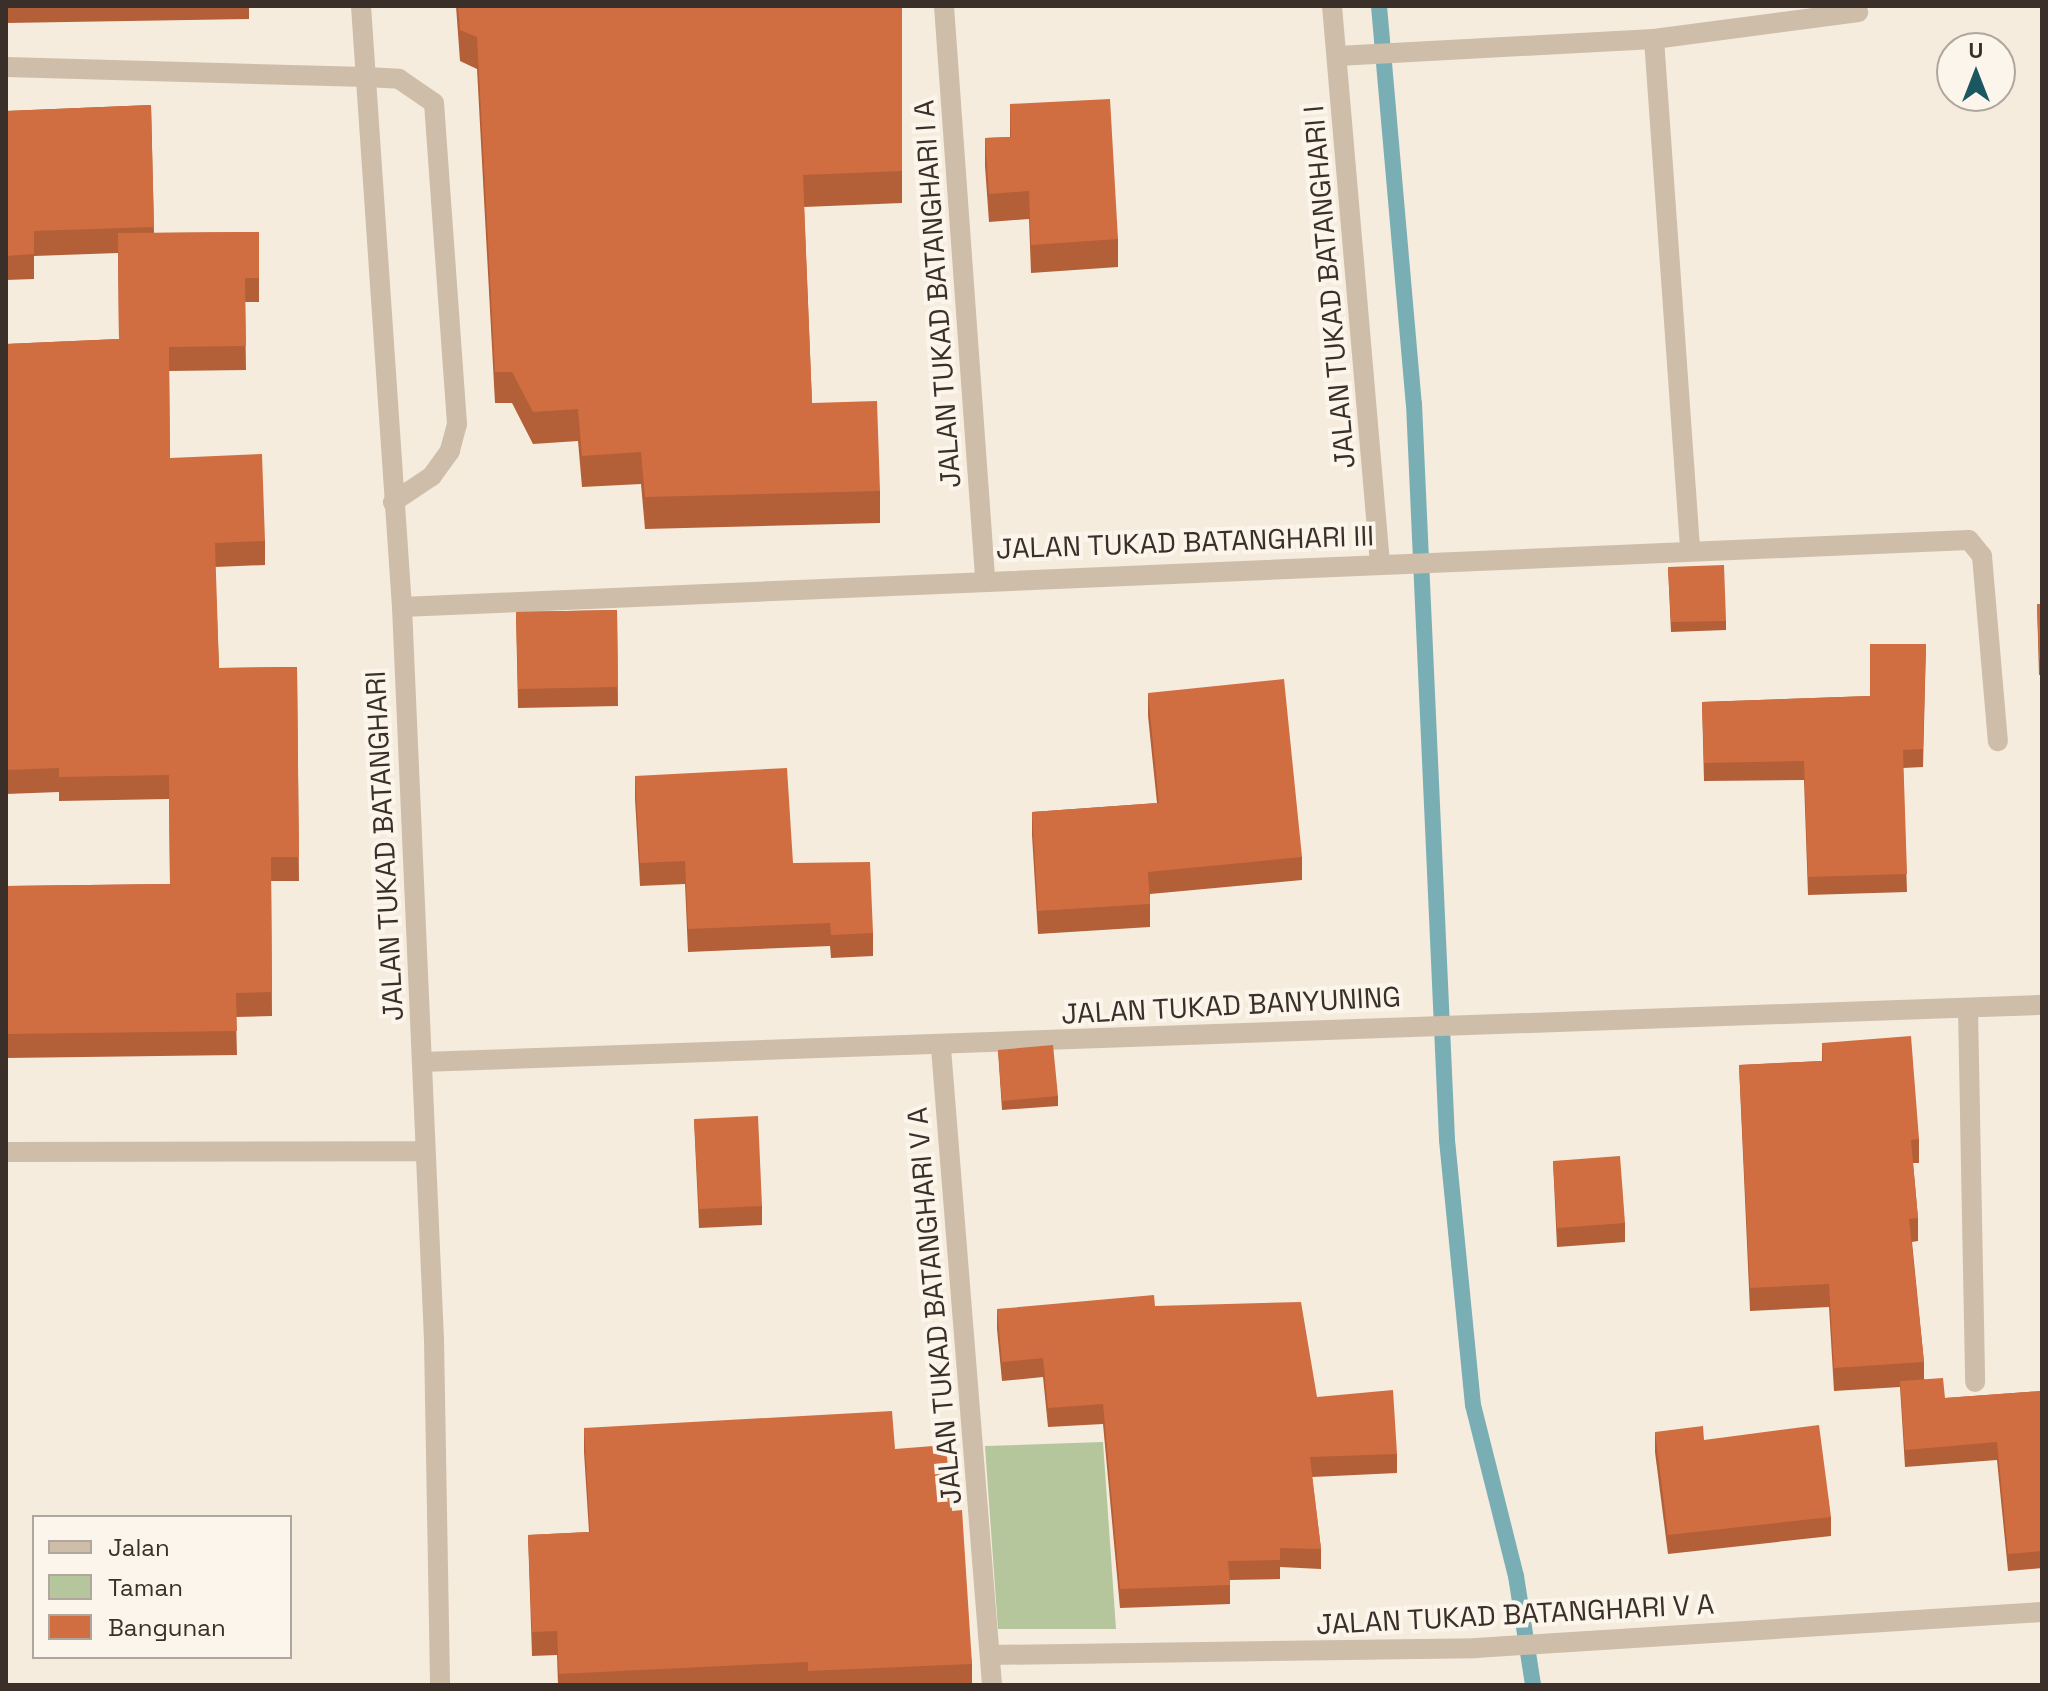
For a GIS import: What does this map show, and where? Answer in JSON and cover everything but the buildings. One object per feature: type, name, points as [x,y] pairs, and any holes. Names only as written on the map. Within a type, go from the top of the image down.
[{"type":"street","name":"JALAN TUKAD BATANGHARI","points":[[361,6],[402,607],[422,1062],[440,1685]]},
{"type":"street","name":"JALAN TUKAD BATANGHARI I A","points":[[944,6],[985,577]]},
{"type":"street","name":"JALAN TUKAD BATANGHARI I","points":[[1332,6],[1380,564]]},
{"type":"street","points":[[1338,56],[1654,39],[1858,12]]},
{"type":"street","points":[[1654,39],[1690,548]]},
{"type":"street","points":[[6,67],[366,77],[419,88],[434,103],[438,123],[457,424],[450,451],[432,476],[393,502]]},
{"type":"street","name":"JALAN TUKAD BATANGHARI III","points":[[402,607],[985,577],[1380,564],[1690,548],[1969,540],[1982,556],[1998,741]]},
{"type":"street","name":"JALAN TUKAD BANYUNING","points":[[422,1062],[941,1048],[1397,1025],[2042,1005]]},
{"type":"street","points":[[1968,1009],[1975,1382]]},
{"type":"street","name":"JALAN TUKAD BATANGHARI V A","points":[[941,1048],[992,1685]]},
{"type":"street","points":[[6,1152],[424,1151]]},
{"type":"street","name":"JALAN TUKAD BATANGHARI V A","points":[[991,1655],[1476,1648],[2042,1612]]},
{"type":"green space","points":[[1103,1442],[1116,1629],[998,1629],[985,1446]]},
{"type":"waterway","points":[[1379,6],[1414,404],[1447,1140],[1473,1405],[1516,1576],[1533,1685]]}]
